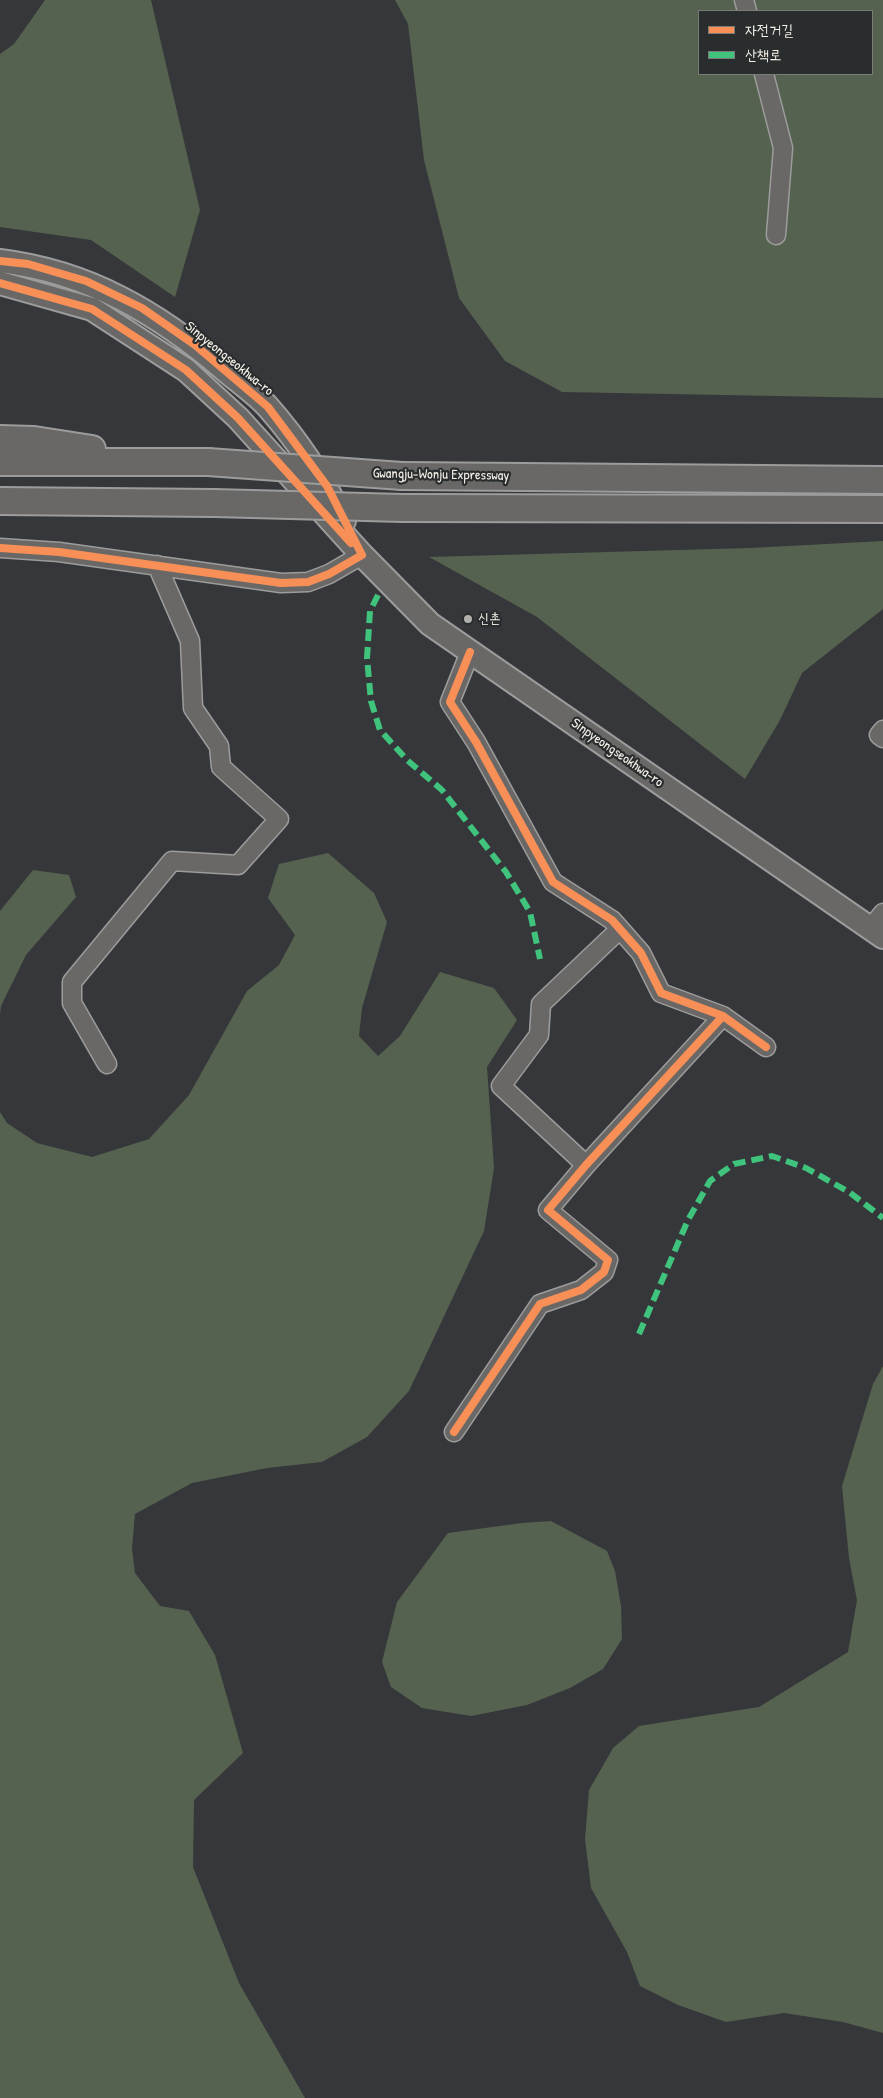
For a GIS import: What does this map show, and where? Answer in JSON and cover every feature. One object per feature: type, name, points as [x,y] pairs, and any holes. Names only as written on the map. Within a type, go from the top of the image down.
[{"type":"highway","points":[[0,439],[34,440],[174,461]]},
{"type":"highway","name":"Gwangju-Wonju Expressway","points":[[0,462],[208,462],[402,476],[883,480]]},
{"type":"highway","points":[[0,501],[403,508],[883,509]]},
{"type":"main road","name":"Sinpyeongseokhwa-ro","points":[[0,261],[28,264],[86,281],[142,308],[195,345],[268,407],[327,486],[362,555]]},
{"type":"main road","name":"Sinpyeongseokhwa-ro","points":[[0,283],[92,309],[186,370],[238,418],[362,555],[430,624],[879,926]]},
{"type":"street","points":[[764,75],[783,148],[776,235]]},
{"type":"street","points":[[0,548],[59,552],[281,583],[308,582],[329,574],[362,555]]},
{"type":"street","points":[[107,1064],[72,1003],[72,982],[172,861],[238,865],[279,819],[221,767],[219,746],[193,708],[190,641],[157,565]]},
{"type":"street","points":[[470,652],[450,702],[476,742],[553,882],[612,920],[641,953],[661,993],[723,1016],[766,1047]]},
{"type":"street","points":[[883,730],[879,735],[883,738]]},
{"type":"street","points":[[586,1165],[501,1086],[539,1035],[541,1004],[620,929]]},
{"type":"street","points":[[454,1432],[540,1304],[581,1290],[604,1272],[608,1260],[548,1210],[586,1165],[723,1016]]},
{"type":"green space","points":[[45,0],[151,0],[200,210],[175,297],[91,240],[0,227],[0,54],[14,44]]},
{"type":"green space","points":[[395,0],[883,0],[883,398],[562,392],[505,361],[459,298],[424,160],[408,24]]},
{"type":"green space","points":[[883,541],[883,609],[802,673],[780,720],[745,779],[537,617],[429,557],[750,548]]},
{"type":"green space","points":[[328,853],[374,893],[387,922],[362,1008],[359,1036],[378,1056],[400,1036],[440,972],[494,988],[517,1020],[487,1067],[494,1168],[484,1231],[409,1391],[367,1437],[322,1462],[267,1468],[192,1483],[135,1514],[132,1549],[135,1573],[160,1606],[189,1611],[215,1655],[243,1753],[194,1800],[193,1867],[239,1983],[305,2098],[0,2098],[0,1112],[7,1123],[37,1143],[92,1157],[149,1139],[189,1095],[247,991],[279,965],[295,935],[268,898],[279,864]]},
{"type":"green space","points":[[33,870],[69,875],[76,897],[26,955],[1,1006],[0,1015],[0,911]]},
{"type":"green space","points":[[883,1366],[883,2033],[843,2022],[784,2013],[726,2022],[678,2005],[640,1986],[627,1952],[591,1888],[585,1839],[589,1790],[613,1748],[639,1726],[759,1707],[848,1652],[857,1600],[849,1558],[842,1486],[873,1384]]},
{"type":"green space","points":[[551,1521],[607,1551],[615,1571],[621,1606],[622,1639],[603,1669],[570,1688],[527,1705],[471,1716],[422,1708],[391,1687],[382,1662],[397,1602],[448,1533]]},
{"type":"marked path","points":[[378,595],[370,611],[367,658],[371,701],[380,730],[407,760],[442,790],[506,872],[530,912],[540,959]]},
{"type":"marked path","points":[[639,1334],[688,1220],[710,1181],[734,1164],[772,1156],[806,1168],[849,1192],[883,1218]]},
{"type":"cycle path","points":[[0,261],[28,264],[86,281],[142,308],[195,345],[268,407],[327,486],[362,555]]},
{"type":"cycle path","points":[[0,283],[92,309],[186,370],[238,418],[351,543]]},
{"type":"cycle path","points":[[0,548],[59,552],[281,583],[308,582],[329,574],[362,555]]},
{"type":"cycle path","points":[[470,652],[450,702],[476,742],[553,882],[612,920],[641,953],[661,993],[723,1016],[766,1047]]},
{"type":"cycle path","points":[[454,1432],[540,1304],[581,1290],[604,1272],[608,1260],[548,1210],[586,1165],[723,1016]]},
{"type":"place","name":"신촌","points":[[468,619]]}]
